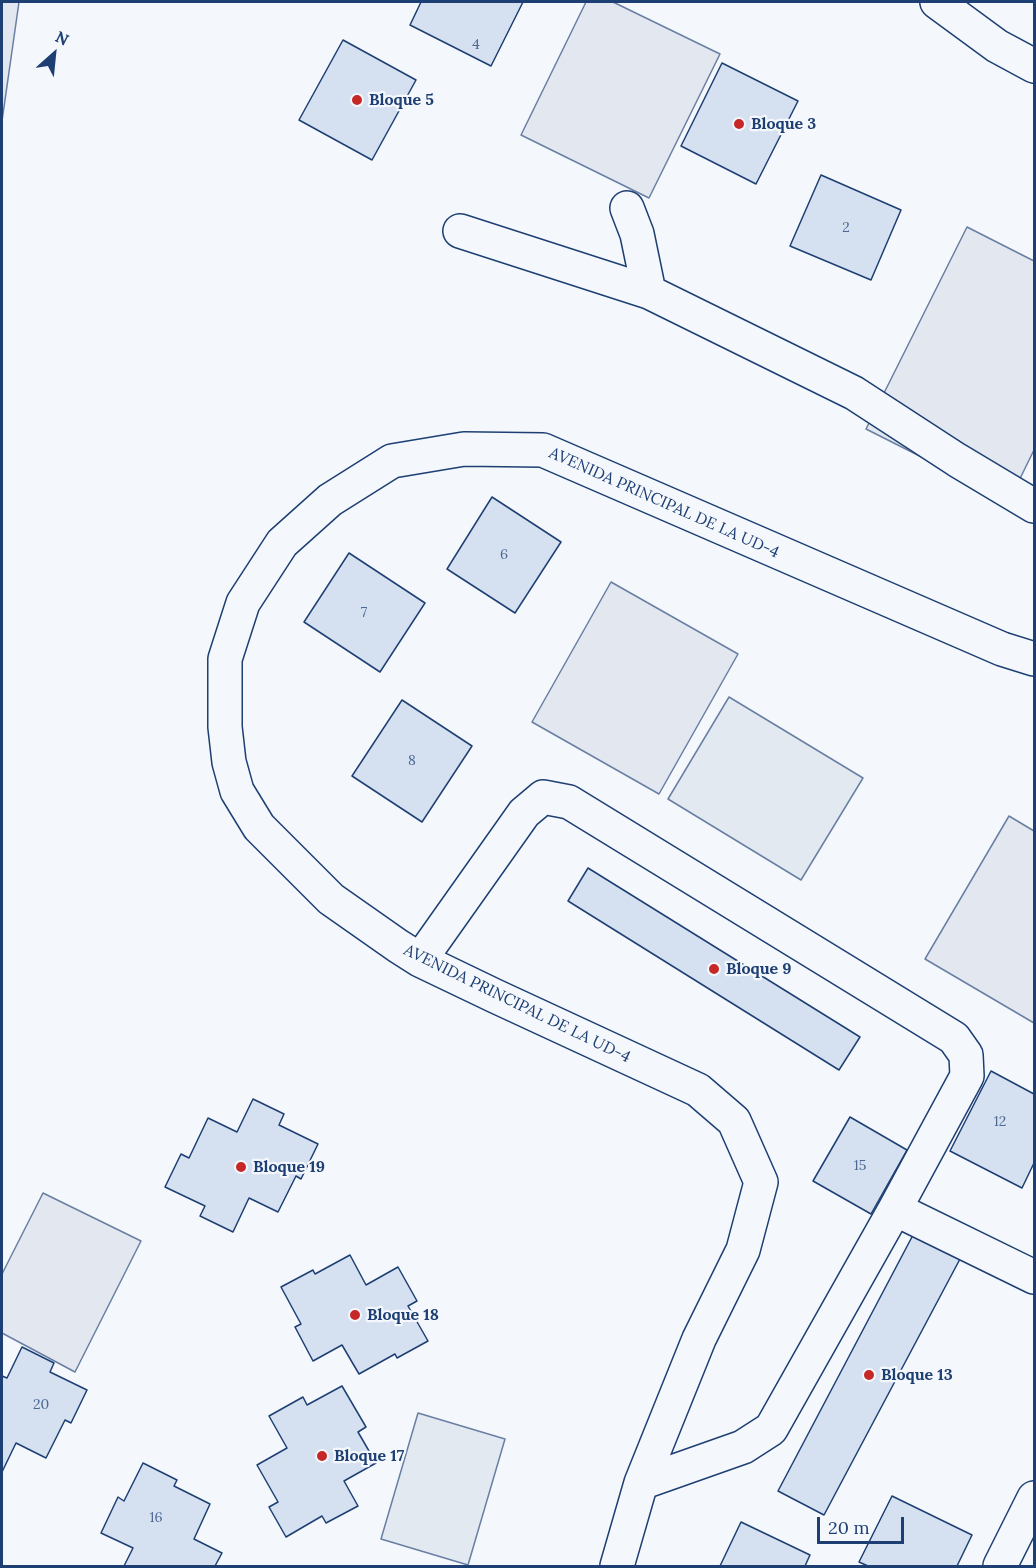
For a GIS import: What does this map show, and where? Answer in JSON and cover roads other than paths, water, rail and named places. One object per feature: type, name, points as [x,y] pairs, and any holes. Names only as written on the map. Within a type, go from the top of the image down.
[{"type":"street","points":[[937,2],[997,46],[1035,66]]},
{"type":"street","points":[[627,208],[637,234],[649,292]]},
{"type":"street","points":[[460,231],[649,292],[854,393],[957,460],[1035,506]]},
{"type":"street","name":"AVENIDA PRINCIPAL DE LA UD-4","points":[[616,1566],[641,1483],[699,1339],[743,1250],[761,1182],[734,1122],[698,1090],[420,960],[330,899],[259,827],[237,791],[229,762],[225,727],[225,659],[243,603],[282,543],[330,500],[392,460],[464,449],[543,450],[1002,649],[1035,659]]},
{"type":"street","points":[[420,960],[524,813],[543,797],[569,802],[954,1038],[966,1054],[967,1076],[771,1429],[743,1448],[641,1483]]},
{"type":"street","points":[[895,1209],[1035,1277]]},
{"type":"street","points":[[1000,1566],[1035,1498]]},
{"type":"place","name":"Bloque 5","points":[[357,100]]},
{"type":"place","name":"Bloque 3","points":[[739,124]]},
{"type":"place","name":"Bloque 9","points":[[714,969]]},
{"type":"place","name":"Bloque 19","points":[[241,1167]]},
{"type":"place","name":"Bloque 18","points":[[355,1315]]},
{"type":"place","name":"Bloque 13","points":[[869,1375]]},
{"type":"place","name":"Bloque 17","points":[[322,1456]]}]
